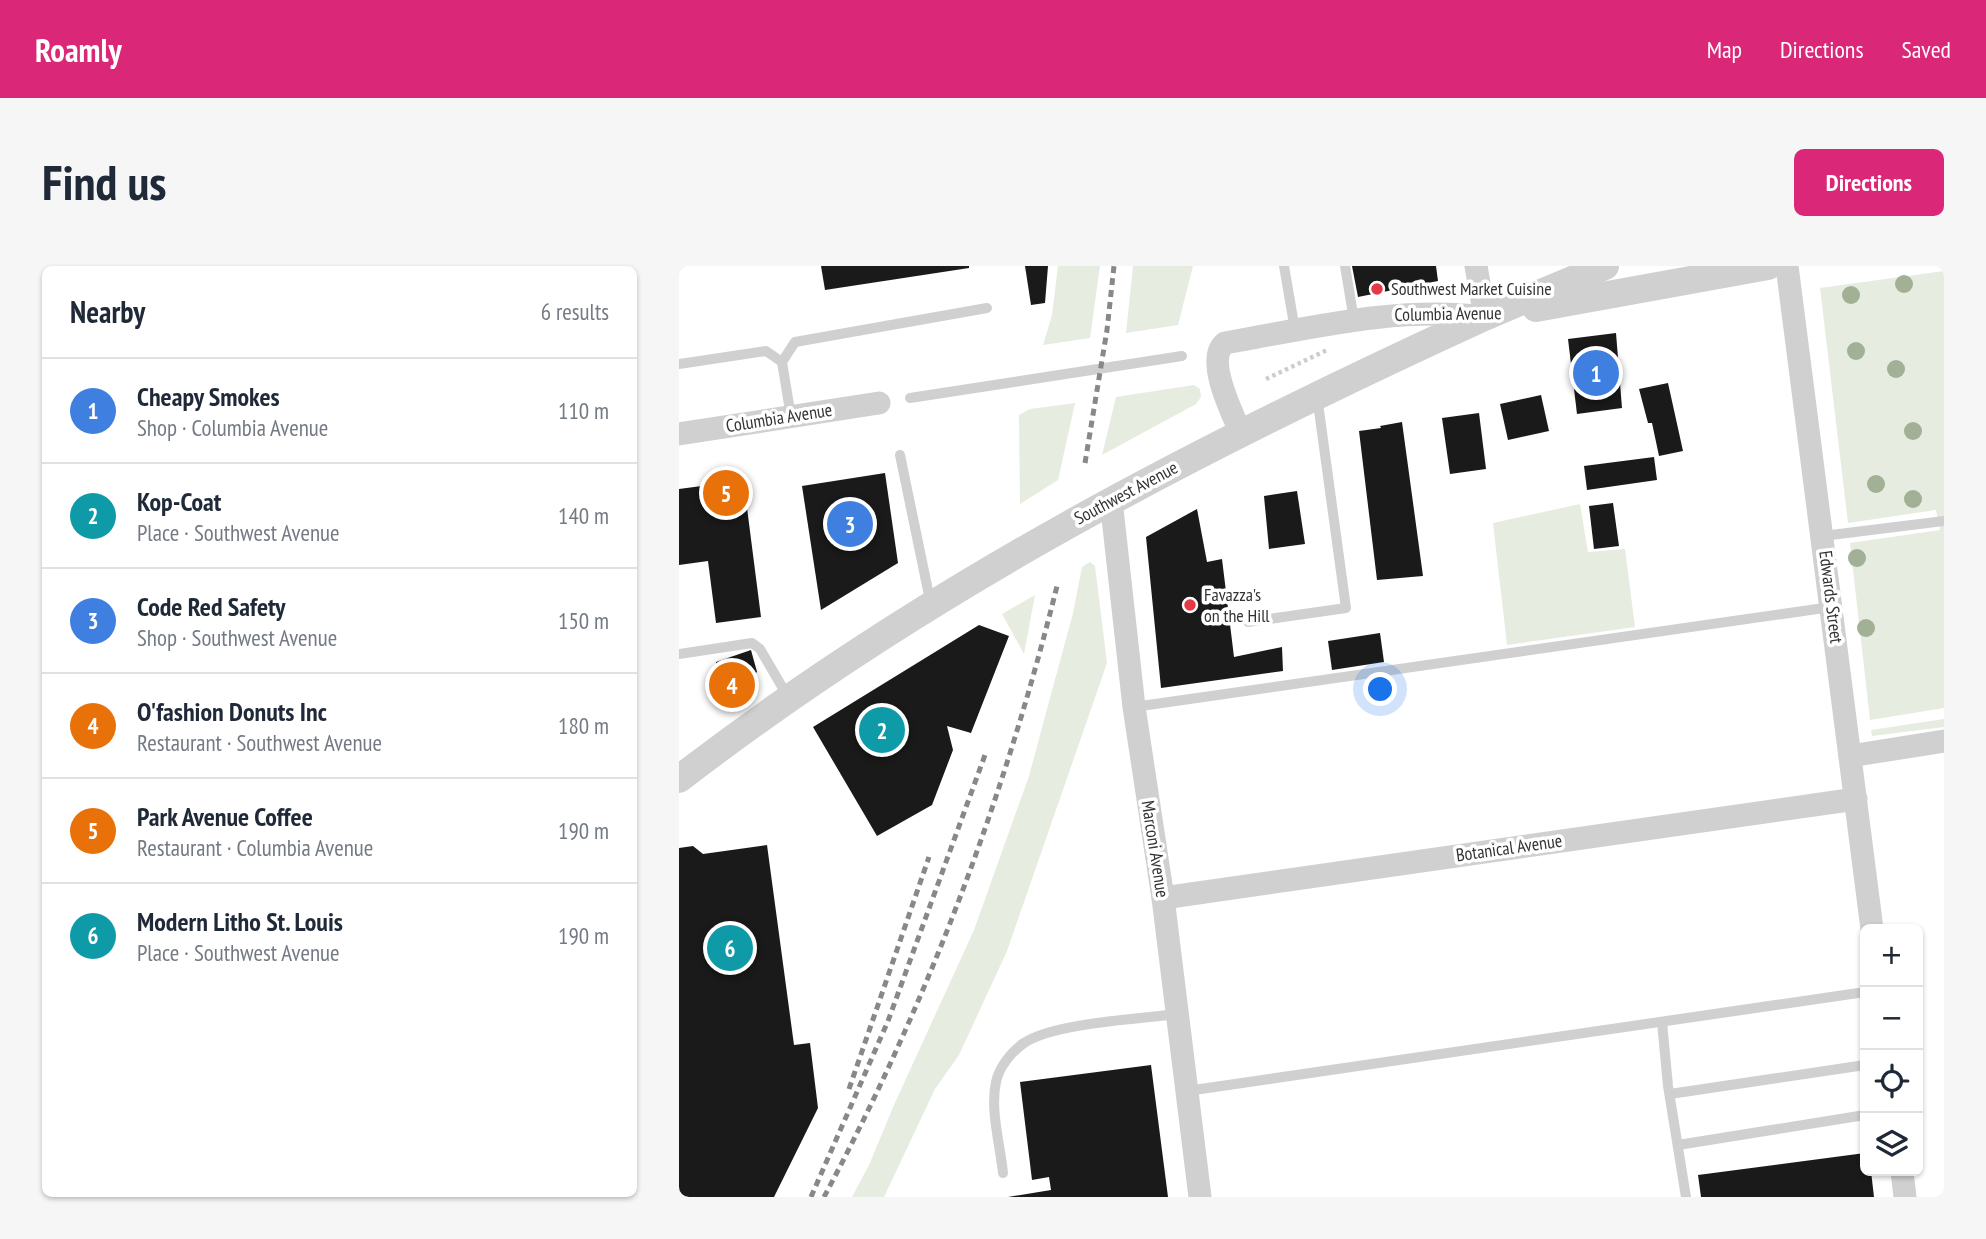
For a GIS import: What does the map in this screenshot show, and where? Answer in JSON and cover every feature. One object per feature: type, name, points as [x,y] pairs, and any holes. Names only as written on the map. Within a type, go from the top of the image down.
[{"type":"street","points":[[1476,266],[1485,317]]},
{"type":"street","name":"Southwest Avenue","points":[[679,779],[788,697],[931,605],[1123,494],[1317,396],[1485,317],[1605,266]]},
{"type":"street","name":"Columbia Avenue","points":[[1241,433],[1224,391],[1216,356],[1225,343],[1354,320],[1426,313],[1485,317],[1768,266]]},
{"type":"street","name":"Edwards Street","points":[[1787,266],[1871,924]]},
{"type":"street","name":"Columbia Avenue","points":[[679,434],[879,403]]},
{"type":"street","name":"Marconi Avenue","points":[[1123,494],[1116,543],[1134,707],[1163,898],[1200,1197]]},
{"type":"street","points":[[1850,756],[1944,741]]},
{"type":"street","name":"Botanical Avenue","points":[[1163,898],[1856,799]]},
{"type":"street","points":[[1903,1176],[1905,1197]]},
{"type":"lane","points":[[1285,266],[1295,330]]},
{"type":"lane","points":[[1345,266],[1354,320]]},
{"type":"lane","points":[[791,417],[782,362],[795,342],[987,308]]},
{"type":"lane","points":[[679,364],[766,351],[782,362]]},
{"type":"lane","points":[[910,398],[1182,356]]},
{"type":"lane","points":[[1248,622],[1346,608],[1317,396]]},
{"type":"lane","points":[[900,455],[931,605]]},
{"type":"lane","points":[[1823,536],[1944,521]]},
{"type":"lane","points":[[1134,707],[1832,607]]},
{"type":"lane","points":[[679,654],[752,643],[760,649],[788,697]]},
{"type":"lane","points":[[1187,1091],[1860,993]]},
{"type":"lane","points":[[1003,1173],[995,1103],[996,1080],[1003,1065],[1025,1042],[1047,1033],[1083,1025],[1177,1014]]},
{"type":"lane","points":[[1662,1022],[1686,1197]]},
{"type":"lane","points":[[1670,1094],[1860,1066]]},
{"type":"lane","points":[[1678,1145],[1860,1116]]},
{"type":"path","points":[[1266,379],[1333,347]]},
{"type":"shaded area","points":[[1058,266],[1100,266],[1090,338],[1043,345],[1052,315]]},
{"type":"shaded area","points":[[1133,266],[1193,266],[1178,325],[1126,333]]},
{"type":"shaded area","points":[[1944,271],[1944,708],[1870,720],[1850,543],[1940,530],[1936,510],[1848,523],[1820,288]]},
{"type":"shaded area","points":[[1194,385],[1200,389],[1201,397],[1196,404],[1102,455],[1116,397]]},
{"type":"shaded area","points":[[1075,403],[1058,480],[1020,504],[1019,415],[1030,409]]},
{"type":"shaded area","points":[[1580,504],[1588,552],[1625,549],[1635,627],[1507,645],[1493,523]]},
{"type":"shaded area","points":[[1090,562],[1095,566],[1107,663],[1007,951],[959,1055],[935,1089],[884,1197],[852,1197],[869,1165],[974,930],[1029,776],[1073,613],[1082,567]]},
{"type":"shaded area","points":[[1035,595],[1024,654],[1002,614]]},
{"type":"shaded area","points":[[1944,719],[1944,727],[1872,736],[1871,730]]},
{"type":"building","points":[[821,266],[969,266],[969,268],[825,290]]},
{"type":"building","points":[[1025,266],[1048,266],[1045,303],[1031,305]]},
{"type":"building","name":"Southwest Market Cuisine","points":[[1352,266],[1436,266],[1438,281],[1358,297]]},
{"type":"building","points":[[1616,333],[1622,408],[1577,414],[1568,339]]},
{"type":"building","points":[[1668,383],[1683,451],[1659,456],[1652,423],[1648,423],[1639,389]]},
{"type":"building","points":[[1541,395],[1549,431],[1508,440],[1500,404]]},
{"type":"building","points":[[1479,413],[1486,469],[1450,474],[1442,418]]},
{"type":"building","points":[[1402,422],[1423,576],[1377,580],[1359,431]]},
{"type":"building","points":[[1654,457],[1657,480],[1587,490],[1584,466]]},
{"type":"building","points":[[885,473],[898,563],[821,610],[802,486]]},
{"type":"building","points":[[732,482],[734,501],[746,500],[761,617],[716,623],[708,561],[679,565],[679,489]]},
{"type":"building","points":[[1297,491],[1305,544],[1269,549],[1264,496]]},
{"type":"building","points":[[1613,503],[1619,546],[1594,549],[1589,506]]},
{"type":"building","name":"Favazza's on the Hill","points":[[1197,509],[1207,562],[1222,559],[1234,657],[1282,647],[1283,671],[1161,688],[1146,537]]},
{"type":"building","points":[[979,625],[1009,636],[971,733],[947,726],[953,750],[932,805],[877,836],[813,727]]},
{"type":"building","points":[[1380,633],[1384,662],[1332,670],[1328,641]]},
{"type":"building","points":[[751,650],[757,672],[725,698],[716,662]]},
{"type":"building","points":[[767,845],[794,1045],[810,1043],[818,1108],[774,1197],[679,1197],[679,848],[693,846],[703,854]]},
{"type":"building","points":[[1151,1065],[1168,1197],[1008,1197],[1051,1190],[1049,1177],[1032,1180],[1020,1082]]},
{"type":"building","points":[[1860,1154],[1860,1176],[1872,1176],[1874,1197],[1701,1197],[1698,1175]]},
{"type":"railway","points":[[1085,463],[1107,330],[1114,266]]},
{"type":"railway","points":[[824,1197],[897,1049],[960,897],[1014,741],[1058,582]]},
{"type":"railway","points":[[811,1197],[888,1021],[985,755]]},
{"type":"railway","points":[[849,1089],[929,857]]},
{"type":"place","name":"Southwest Market Cuisine","points":[[1377,289]]},
{"type":"place","name":"Cheapy Smokes","points":[[1596,373]]},
{"type":"place","name":"Park Avenue Coffee","points":[[726,493]]},
{"type":"place","name":"Code Red Safety","points":[[850,524]]},
{"type":"place","name":"Favazza's on the Hill","points":[[1190,605]]},
{"type":"place","name":"O'fashion Donuts Inc","points":[[732,685]]},
{"type":"place","name":"Kop-Coat","points":[[882,730]]},
{"type":"place","name":"Modern Litho St. Louis","points":[[730,948]]}]
